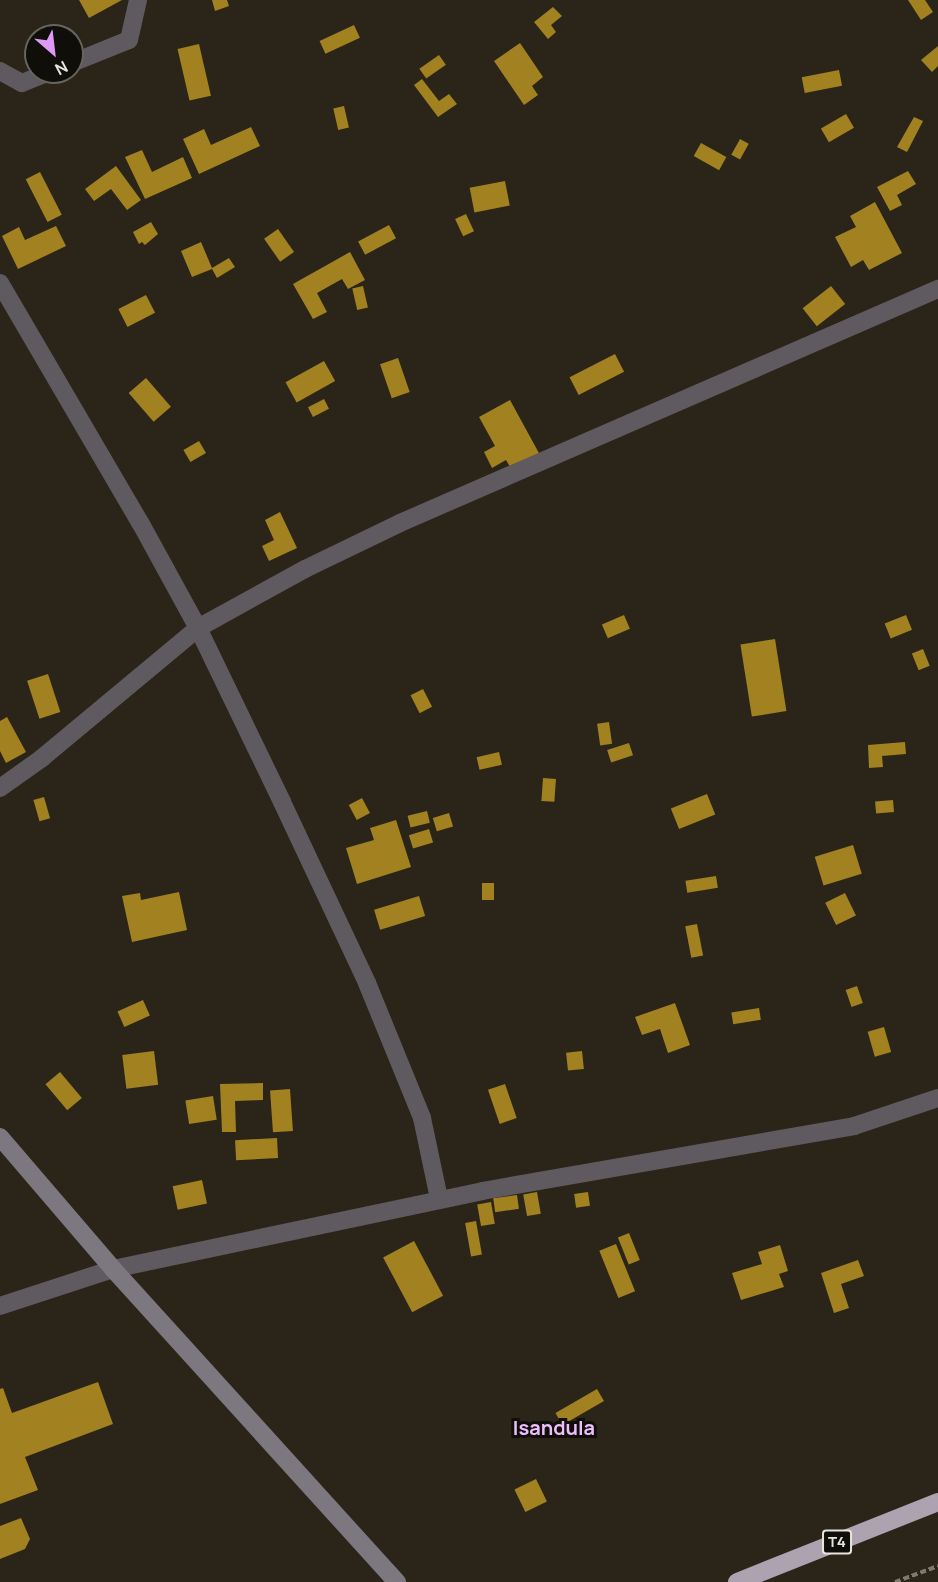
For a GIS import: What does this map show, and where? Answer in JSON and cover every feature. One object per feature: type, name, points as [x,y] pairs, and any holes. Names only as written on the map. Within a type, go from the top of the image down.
[{"type":"highway","name":"T4","points":[[737,1582],[938,1502]]},
{"type":"main road","points":[[0,1137],[113,1269],[397,1582]]},
{"type":"street","points":[[84,58],[129,40],[138,0]]},
{"type":"street","points":[[0,71],[24,82]]},
{"type":"street","points":[[0,283],[141,524],[198,628],[367,983],[422,1118],[439,1200]]},
{"type":"street","points":[[0,788],[42,758],[198,628],[305,569],[400,523],[938,289]]},
{"type":"street","points":[[0,1306],[113,1269],[439,1200],[854,1126],[938,1098]]},
{"type":"path","points":[[895,1582],[938,1566]]},
{"type":"building","points":[[79,0],[122,0],[89,18]]},
{"type":"building","points":[[212,0],[227,0],[229,6],[215,11]]},
{"type":"building","points":[[908,0],[925,0],[933,12],[921,20]]},
{"type":"building","points":[[553,7],[562,16],[551,25],[556,32],[548,39],[534,22]]},
{"type":"building","points":[[354,25],[360,38],[325,54],[320,41]]},
{"type":"building","points":[[520,43],[543,77],[532,86],[538,95],[524,105],[494,61]]},
{"type":"building","points":[[199,44],[211,96],[189,101],[178,49]]},
{"type":"building","points":[[938,46],[938,66],[932,72],[921,60]]},
{"type":"building","points":[[439,55],[446,65],[426,79],[419,69]]},
{"type":"building","points":[[839,70],[842,86],[805,93],[802,77]]},
{"type":"building","points":[[422,79],[439,101],[449,94],[457,104],[438,117],[414,85]]},
{"type":"building","points":[[344,106],[349,127],[338,130],[333,108]]},
{"type":"building","points":[[846,114],[854,128],[829,142],[821,128]]},
{"type":"building","points":[[914,117],[923,121],[907,152],[897,147]]},
{"type":"building","points":[[251,127],[260,146],[199,174],[183,139],[204,129],[211,145]]},
{"type":"building","points":[[740,139],[749,144],[740,160],[731,155]]},
{"type":"building","points":[[701,143],[726,157],[719,170],[694,156]]},
{"type":"building","points":[[142,150],[152,172],[183,157],[192,178],[145,199],[125,157]]},
{"type":"building","points":[[116,166],[141,200],[127,210],[111,189],[94,201],[85,189]]},
{"type":"building","points":[[908,171],[916,184],[897,195],[902,205],[890,211],[877,187]]},
{"type":"building","points":[[40,172],[62,215],[48,222],[26,179]]},
{"type":"building","points":[[505,181],[510,206],[474,212],[470,188]]},
{"type":"building","points":[[875,202],[902,253],[869,270],[863,260],[851,267],[835,237],[856,227],[850,216]]},
{"type":"building","points":[[466,214],[474,231],[463,236],[455,219]]},
{"type":"building","points":[[151,222],[158,234],[145,245],[142,242],[139,244],[133,232]]},
{"type":"building","points":[[389,225],[396,238],[365,255],[358,241]]},
{"type":"building","points":[[56,226],[66,246],[18,269],[2,236],[19,227],[25,240]]},
{"type":"building","points":[[278,229],[294,252],[280,262],[264,239]]},
{"type":"building","points":[[201,242],[212,268],[229,258],[235,267],[217,278],[212,269],[192,277],[181,251]]},
{"type":"building","points":[[350,252],[365,280],[348,289],[342,279],[317,293],[327,312],[313,319],[293,284]]},
{"type":"building","points":[[363,286],[368,307],[357,310],[352,288]]},
{"type":"building","points":[[831,286],[845,304],[817,326],[803,308]]},
{"type":"building","points":[[146,295],[155,313],[127,327],[118,309]]},
{"type":"building","points":[[615,354],[624,372],[579,395],[570,377]]},
{"type":"building","points":[[398,358],[410,392],[392,398],[380,364]]},
{"type":"building","points":[[324,361],[335,381],[297,402],[286,382]]},
{"type":"building","points":[[146,378],[171,407],[154,422],[129,393]]},
{"type":"building","points":[[324,399],[329,409],[313,417],[308,407]]},
{"type":"building","points":[[510,400],[540,455],[512,470],[506,460],[492,468],[484,452],[495,446],[479,417]]},
{"type":"building","points":[[199,441],[206,453],[190,462],[183,450]]},
{"type":"building","points":[[280,512],[297,548],[269,561],[262,546],[274,540],[265,520]]},
{"type":"building","points":[[624,615],[630,629],[608,638],[602,624]]},
{"type":"building","points":[[906,615],[912,630],[891,638],[885,624]]},
{"type":"building","points":[[775,639],[786,711],[752,717],[740,644]]},
{"type":"building","points":[[923,649],[930,666],[919,670],[912,653]]},
{"type":"building","points":[[48,674],[60,712],[39,719],[27,681]]},
{"type":"building","points":[[423,689],[432,707],[420,713],[411,695]]},
{"type":"building","points":[[7,717],[26,752],[6,763],[0,751],[0,721]]},
{"type":"building","points":[[609,722],[612,744],[600,745],[597,724]]},
{"type":"building","points":[[905,742],[906,754],[882,756],[883,767],[869,768],[868,745]]},
{"type":"building","points":[[629,743],[633,755],[611,762],[607,750]]},
{"type":"building","points":[[499,752],[502,765],[480,770],[477,757]]},
{"type":"building","points":[[543,778],[556,779],[554,802],[541,801]]},
{"type":"building","points":[[707,794],[715,814],[679,829],[671,809]]},
{"type":"building","points":[[44,797],[50,818],[39,821],[33,800]]},
{"type":"building","points":[[362,798],[370,813],[357,820],[349,805]]},
{"type":"building","points":[[893,800],[894,812],[876,814],[875,802]]},
{"type":"building","points":[[427,811],[430,823],[410,827],[408,816]]},
{"type":"building","points":[[449,813],[453,826],[437,831],[433,818]]},
{"type":"building","points":[[396,820],[411,867],[357,884],[346,848],[374,840],[370,828]]},
{"type":"building","points":[[429,829],[433,842],[413,849],[409,835]]},
{"type":"building","points":[[853,845],[862,874],[824,885],[815,857]]},
{"type":"building","points":[[716,876],[718,888],[687,893],[685,881]]},
{"type":"building","points":[[482,883],[494,883],[494,900],[482,900]]},
{"type":"building","points":[[179,892],[187,930],[132,942],[122,896],[140,893],[141,900]]},
{"type":"building","points":[[845,893],[856,915],[836,925],[825,903]]},
{"type":"building","points":[[419,896],[425,916],[380,930],[374,910]]},
{"type":"building","points":[[697,924],[703,955],[691,958],[685,926]]},
{"type":"building","points":[[857,986],[863,1003],[852,1007],[846,990]]},
{"type":"building","points":[[143,1000],[150,1016],[124,1027],[117,1011]]},
{"type":"building","points":[[675,1003],[690,1045],[668,1053],[660,1029],[642,1035],[635,1017]]},
{"type":"building","points":[[759,1008],[761,1020],[733,1024],[731,1012]]},
{"type":"building","points":[[884,1027],[891,1052],[875,1057],[868,1032]]},
{"type":"building","points":[[154,1051],[158,1085],[126,1089],[122,1055]]},
{"type":"building","points":[[582,1051],[584,1069],[568,1071],[566,1053]]},
{"type":"building","points":[[60,1072],[82,1098],[67,1110],[45,1084]]},
{"type":"building","points":[[263,1083],[263,1100],[235,1101],[236,1132],[222,1132],[220,1084]]},
{"type":"building","points":[[505,1084],[517,1118],[500,1124],[488,1090]]},
{"type":"building","points":[[290,1089],[293,1131],[273,1132],[270,1090]]},
{"type":"building","points":[[213,1096],[217,1120],[189,1124],[185,1100]]},
{"type":"building","points":[[277,1138],[278,1158],[236,1160],[235,1140]]},
{"type":"building","points":[[202,1180],[207,1203],[178,1210],[173,1186]]},
{"type":"building","points":[[537,1192],[541,1214],[527,1216],[523,1194]]},
{"type":"building","points":[[588,1192],[590,1206],[576,1208],[574,1194]]},
{"type":"building","points":[[517,1195],[519,1209],[495,1212],[493,1198]]},
{"type":"building","points":[[491,1202],[495,1224],[481,1226],[477,1204]]},
{"type":"building","points":[[476,1221],[482,1254],[471,1256],[465,1223]]},
{"type":"building","points":[[629,1233],[640,1260],[629,1264],[618,1237]]},
{"type":"building","points":[[414,1241],[443,1296],[412,1312],[383,1257]]},
{"type":"building","points":[[616,1244],[635,1291],[618,1298],[599,1251]]},
{"type":"building","points":[[780,1245],[788,1271],[779,1274],[784,1287],[741,1300],[732,1273],[762,1264],[758,1252]]},
{"type":"building","points":[[858,1260],[864,1276],[841,1284],[849,1308],[834,1313],[821,1273]]},
{"type":"building","points":[[98,1382],[113,1424],[25,1457],[38,1490],[0,1504],[0,1389],[3,1388],[12,1413]]},
{"type":"building","points":[[597,1389],[604,1401],[562,1425],[555,1413]]},
{"type":"building","points":[[536,1479],[547,1501],[525,1512],[514,1490]]},
{"type":"building","points":[[21,1518],[30,1539],[25,1549],[0,1559],[0,1526]]},
{"type":"district","name":"Isandula","points":[[554,1427]]}]
